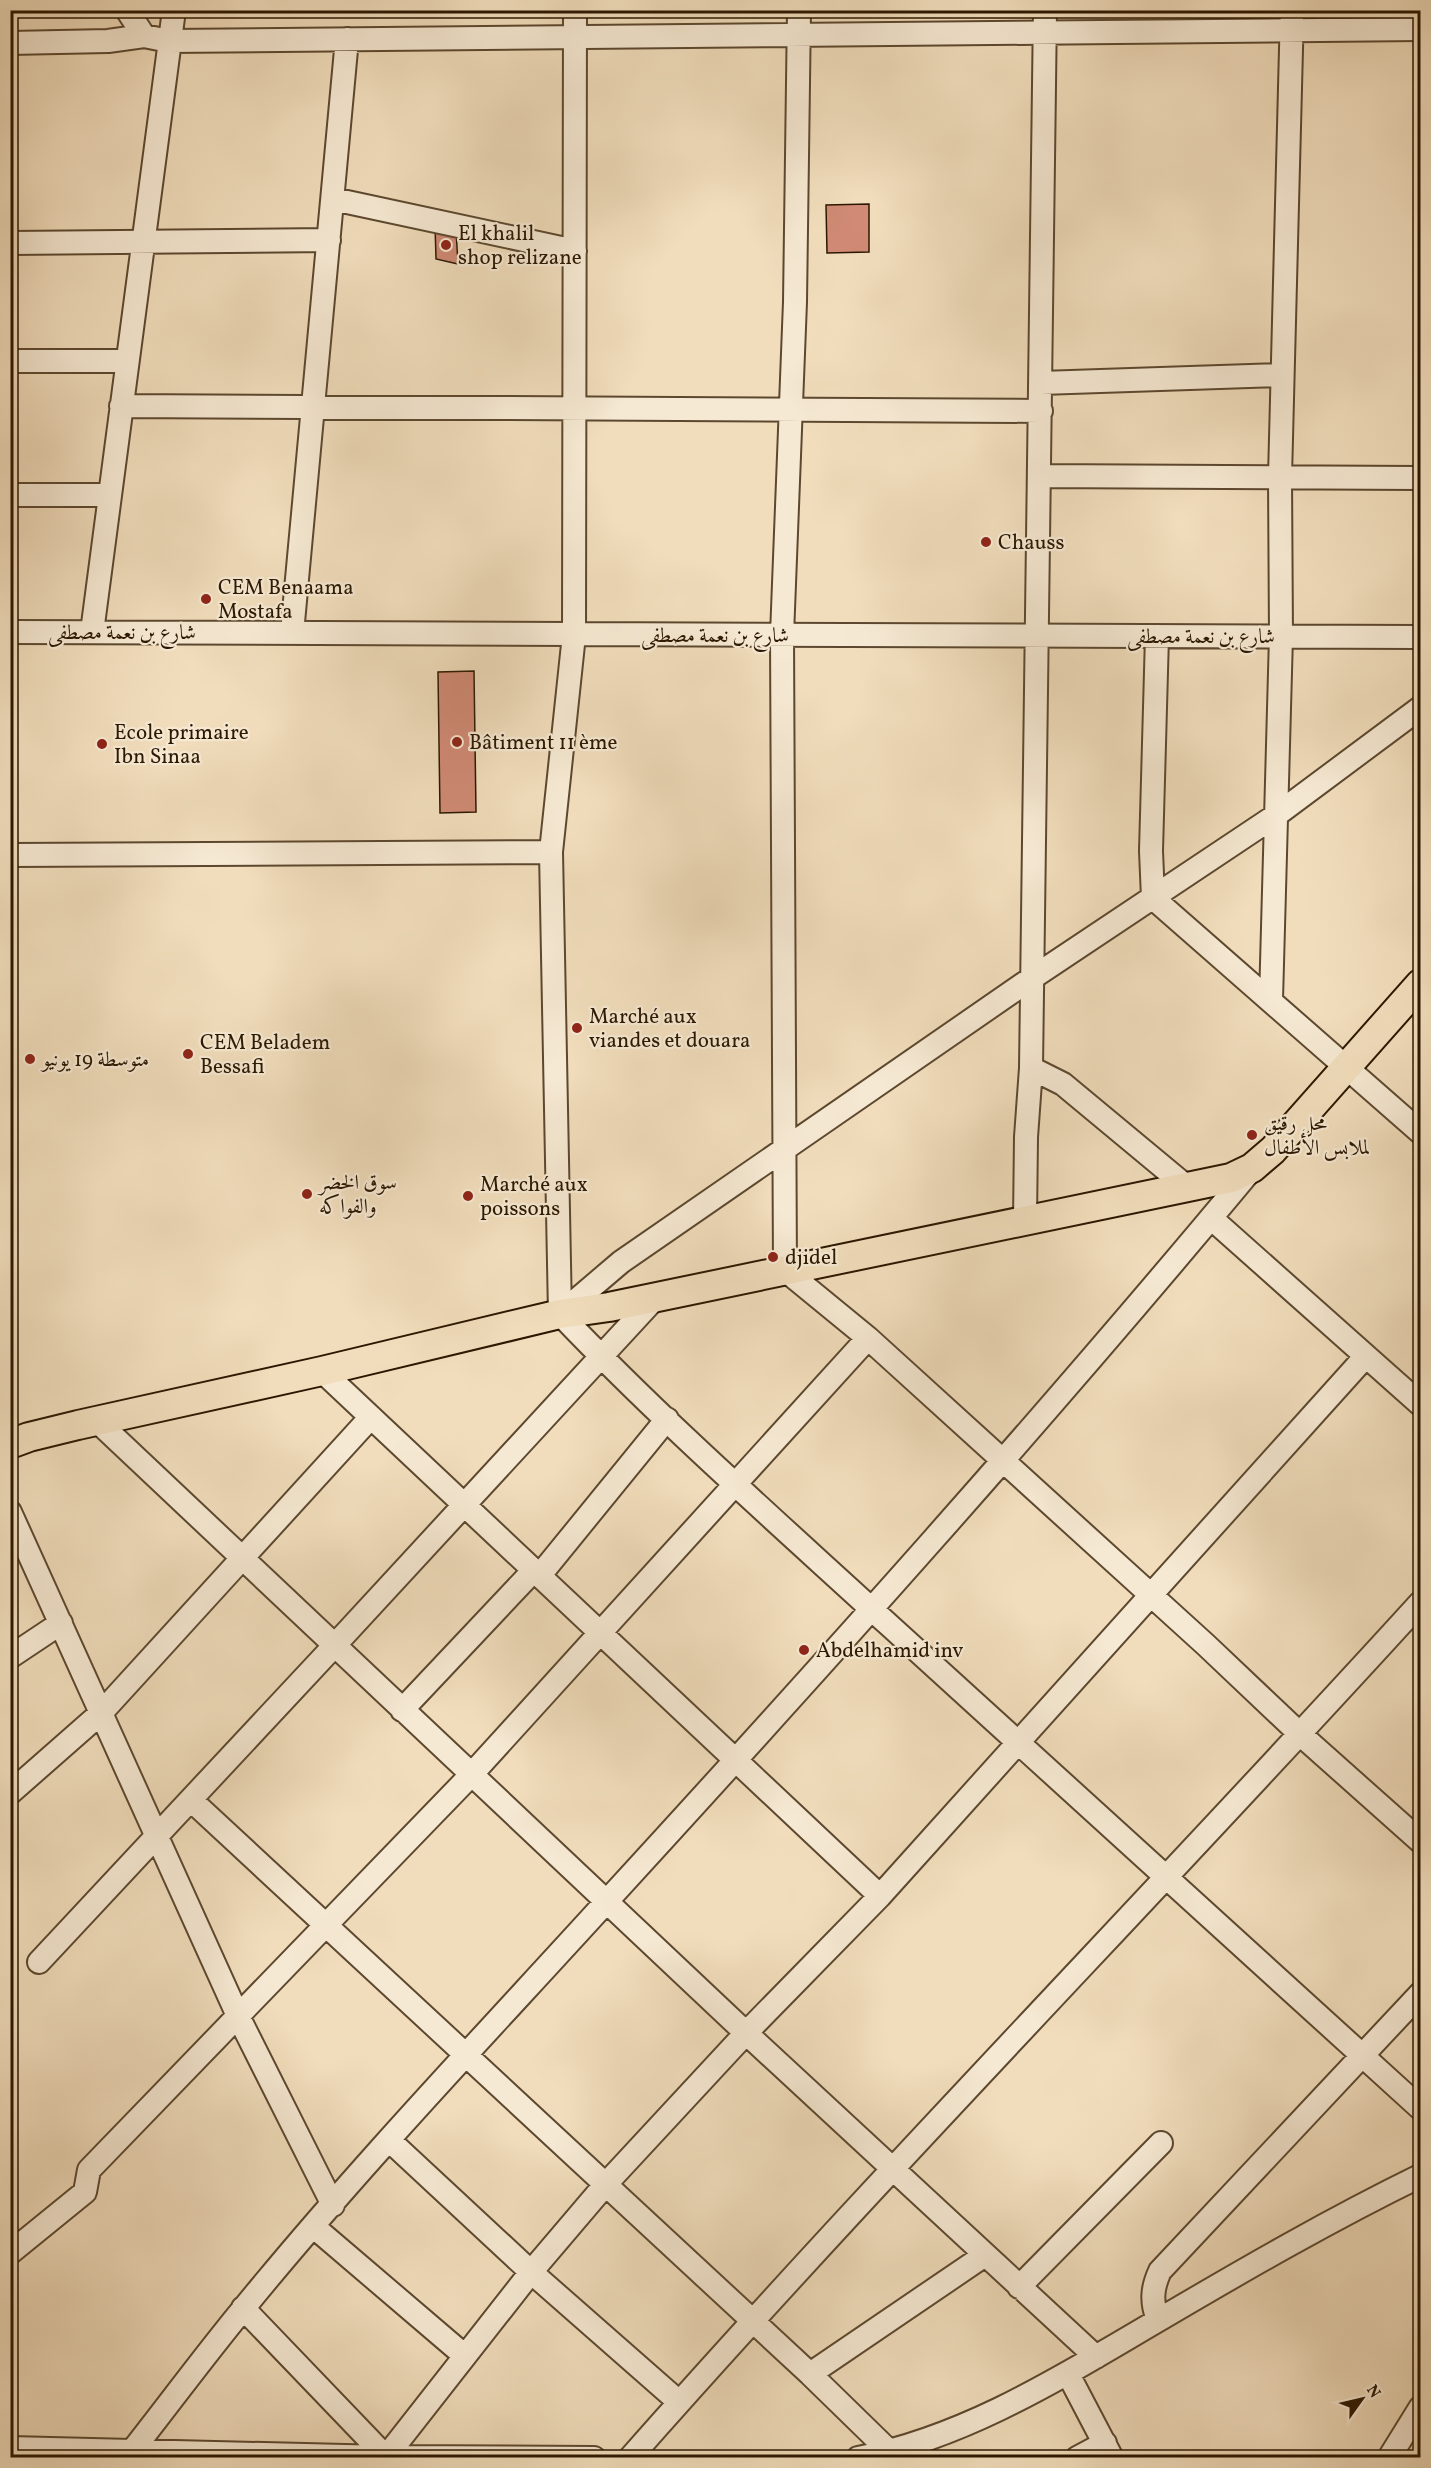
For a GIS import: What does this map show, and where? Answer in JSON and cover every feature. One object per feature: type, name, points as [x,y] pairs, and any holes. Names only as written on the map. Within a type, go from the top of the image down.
[{"type":"main road","points":[[10,1444],[96,1420],[322,1371],[560,1314],[656,1297],[1231,1178],[1252,1168],[1273,1150],[1420,984]]},
{"type":"street","points":[[128,10],[144,36]]},
{"type":"street","points":[[92,632],[174,10]]},
{"type":"street","points":[[575,10],[574,635],[551,852],[560,1314],[601,1357],[735,1483],[1165,1879],[1420,2108]]},
{"type":"street","points":[[799,10],[795,303],[782,635],[785,1270],[868,1338],[1301,1735],[1418,1833]]},
{"type":"street","points":[[10,43],[108,41],[144,36],[169,41],[799,34],[1045,21],[1291,20],[1420,29]]},
{"type":"street","points":[[1271,1000],[1281,636],[1280,477],[1291,20]]},
{"type":"street","points":[[1025,1220],[1026,1137],[1031,1068],[1045,21]]},
{"type":"street","points":[[292,633],[347,39]]},
{"type":"street","points":[[333,199],[575,251]]},
{"type":"street","points":[[10,243],[329,240]]},
{"type":"street","points":[[10,362],[127,361]]},
{"type":"street","points":[[1041,383],[1282,375]]},
{"type":"street","points":[[121,406],[1041,411]]},
{"type":"street","points":[[1040,476],[1420,478]]},
{"type":"street","points":[[10,495],[110,495]]},
{"type":"street","name":"شارع بن نعمة مصطفى","points":[[10,632],[1420,637]]},
{"type":"street","points":[[1157,636],[1151,852],[1153,898],[1420,1132]]},
{"type":"street","points":[[560,1314],[621,1262],[1032,978],[1275,816],[1420,708]]},
{"type":"street","points":[[10,855],[551,852]]},
{"type":"street","points":[[1031,1068],[1063,1084],[1187,1186]]},
{"type":"street","points":[[132,2451],[243,2308],[464,2054],[606,1902],[871,1608],[1002,1460],[1252,1168]]},
{"type":"street","points":[[1211,1218],[1420,1404]]},
{"type":"street","points":[[39,1962],[656,1297]]},
{"type":"street","points":[[10,2253],[85,2192],[89,2170],[471,1775],[868,1338]]},
{"type":"street","points":[[386,2457],[531,2272],[606,2185],[746,2033],[880,1896],[1366,1356]]},
{"type":"street","points":[[322,1371],[880,1896]]},
{"type":"street","points":[[10,1794],[101,1713],[371,1417]]},
{"type":"street","points":[[402,1710],[537,1573],[667,1419]]},
{"type":"street","points":[[96,1420],[606,1902],[1096,2357]]},
{"type":"street","points":[[10,1512],[238,2016],[333,2205]]},
{"type":"street","points":[[630,2457],[892,2169],[1301,1735],[1420,1603]]},
{"type":"street","points":[[10,1657],[61,1623]]},
{"type":"street","points":[[191,1800],[810,2374],[885,2454]]},
{"type":"street","points":[[1158,2320],[1153,2308],[1153,2295],[1160,2271],[1420,1994]]},
{"type":"street","points":[[389,2140],[531,2272],[679,2402]]},
{"type":"street","points":[[1019,2287],[1161,2143]]},
{"type":"street","points":[[858,2457],[885,2454],[951,2430],[1068,2374],[1319,2227],[1420,2176]]},
{"type":"street","points":[[314,2227],[465,2356]]},
{"type":"street","points":[[810,2374],[985,2255]]},
{"type":"street","points":[[243,2308],[386,2457]]},
{"type":"street","points":[[1068,2374],[1109,2450],[1077,2457]]},
{"type":"street","points":[[1389,2457],[1411,2437],[1420,2408]]},
{"type":"street","points":[[10,2448],[106,2454],[132,2451],[360,2457],[594,2457]]},
{"type":"building","points":[[869,204],[869,252],[827,253],[826,205]]},
{"type":"building","name":"El khalil shop relizane","points":[[435,225],[456,230],[458,264],[436,259]]},
{"type":"building","name":"Bâtiment 11 ème","points":[[474,671],[476,812],[440,813],[438,672]]},
{"type":"place","name":"El khalil shop relizane","points":[[446,245]]},
{"type":"place","name":"Chauss","points":[[986,542]]},
{"type":"place","name":"CEM Benaama Mostafa","points":[[206,599]]},
{"type":"place","name":"Bâtiment 11 ème","points":[[457,742]]},
{"type":"place","name":"Ecole primaire Ibn Sinaa","points":[[102,744]]},
{"type":"place","name":"Marché aux viandes et douara","points":[[577,1028]]},
{"type":"place","name":"CEM Beladem Bessafi","points":[[188,1054]]},
{"type":"place","name":"متوسطة 19 يونيو","points":[[30,1059]]},
{"type":"place","name":"محل رقيق لملابس الأطفال","points":[[1252,1135]]},
{"type":"place","name":"سوق الخضر والفواكه","points":[[307,1194]]},
{"type":"place","name":"Marché aux poissons","points":[[468,1196]]},
{"type":"place","name":"djidel","points":[[773,1257]]},
{"type":"place","name":"Abdelhamid inv","points":[[804,1650]]}]
